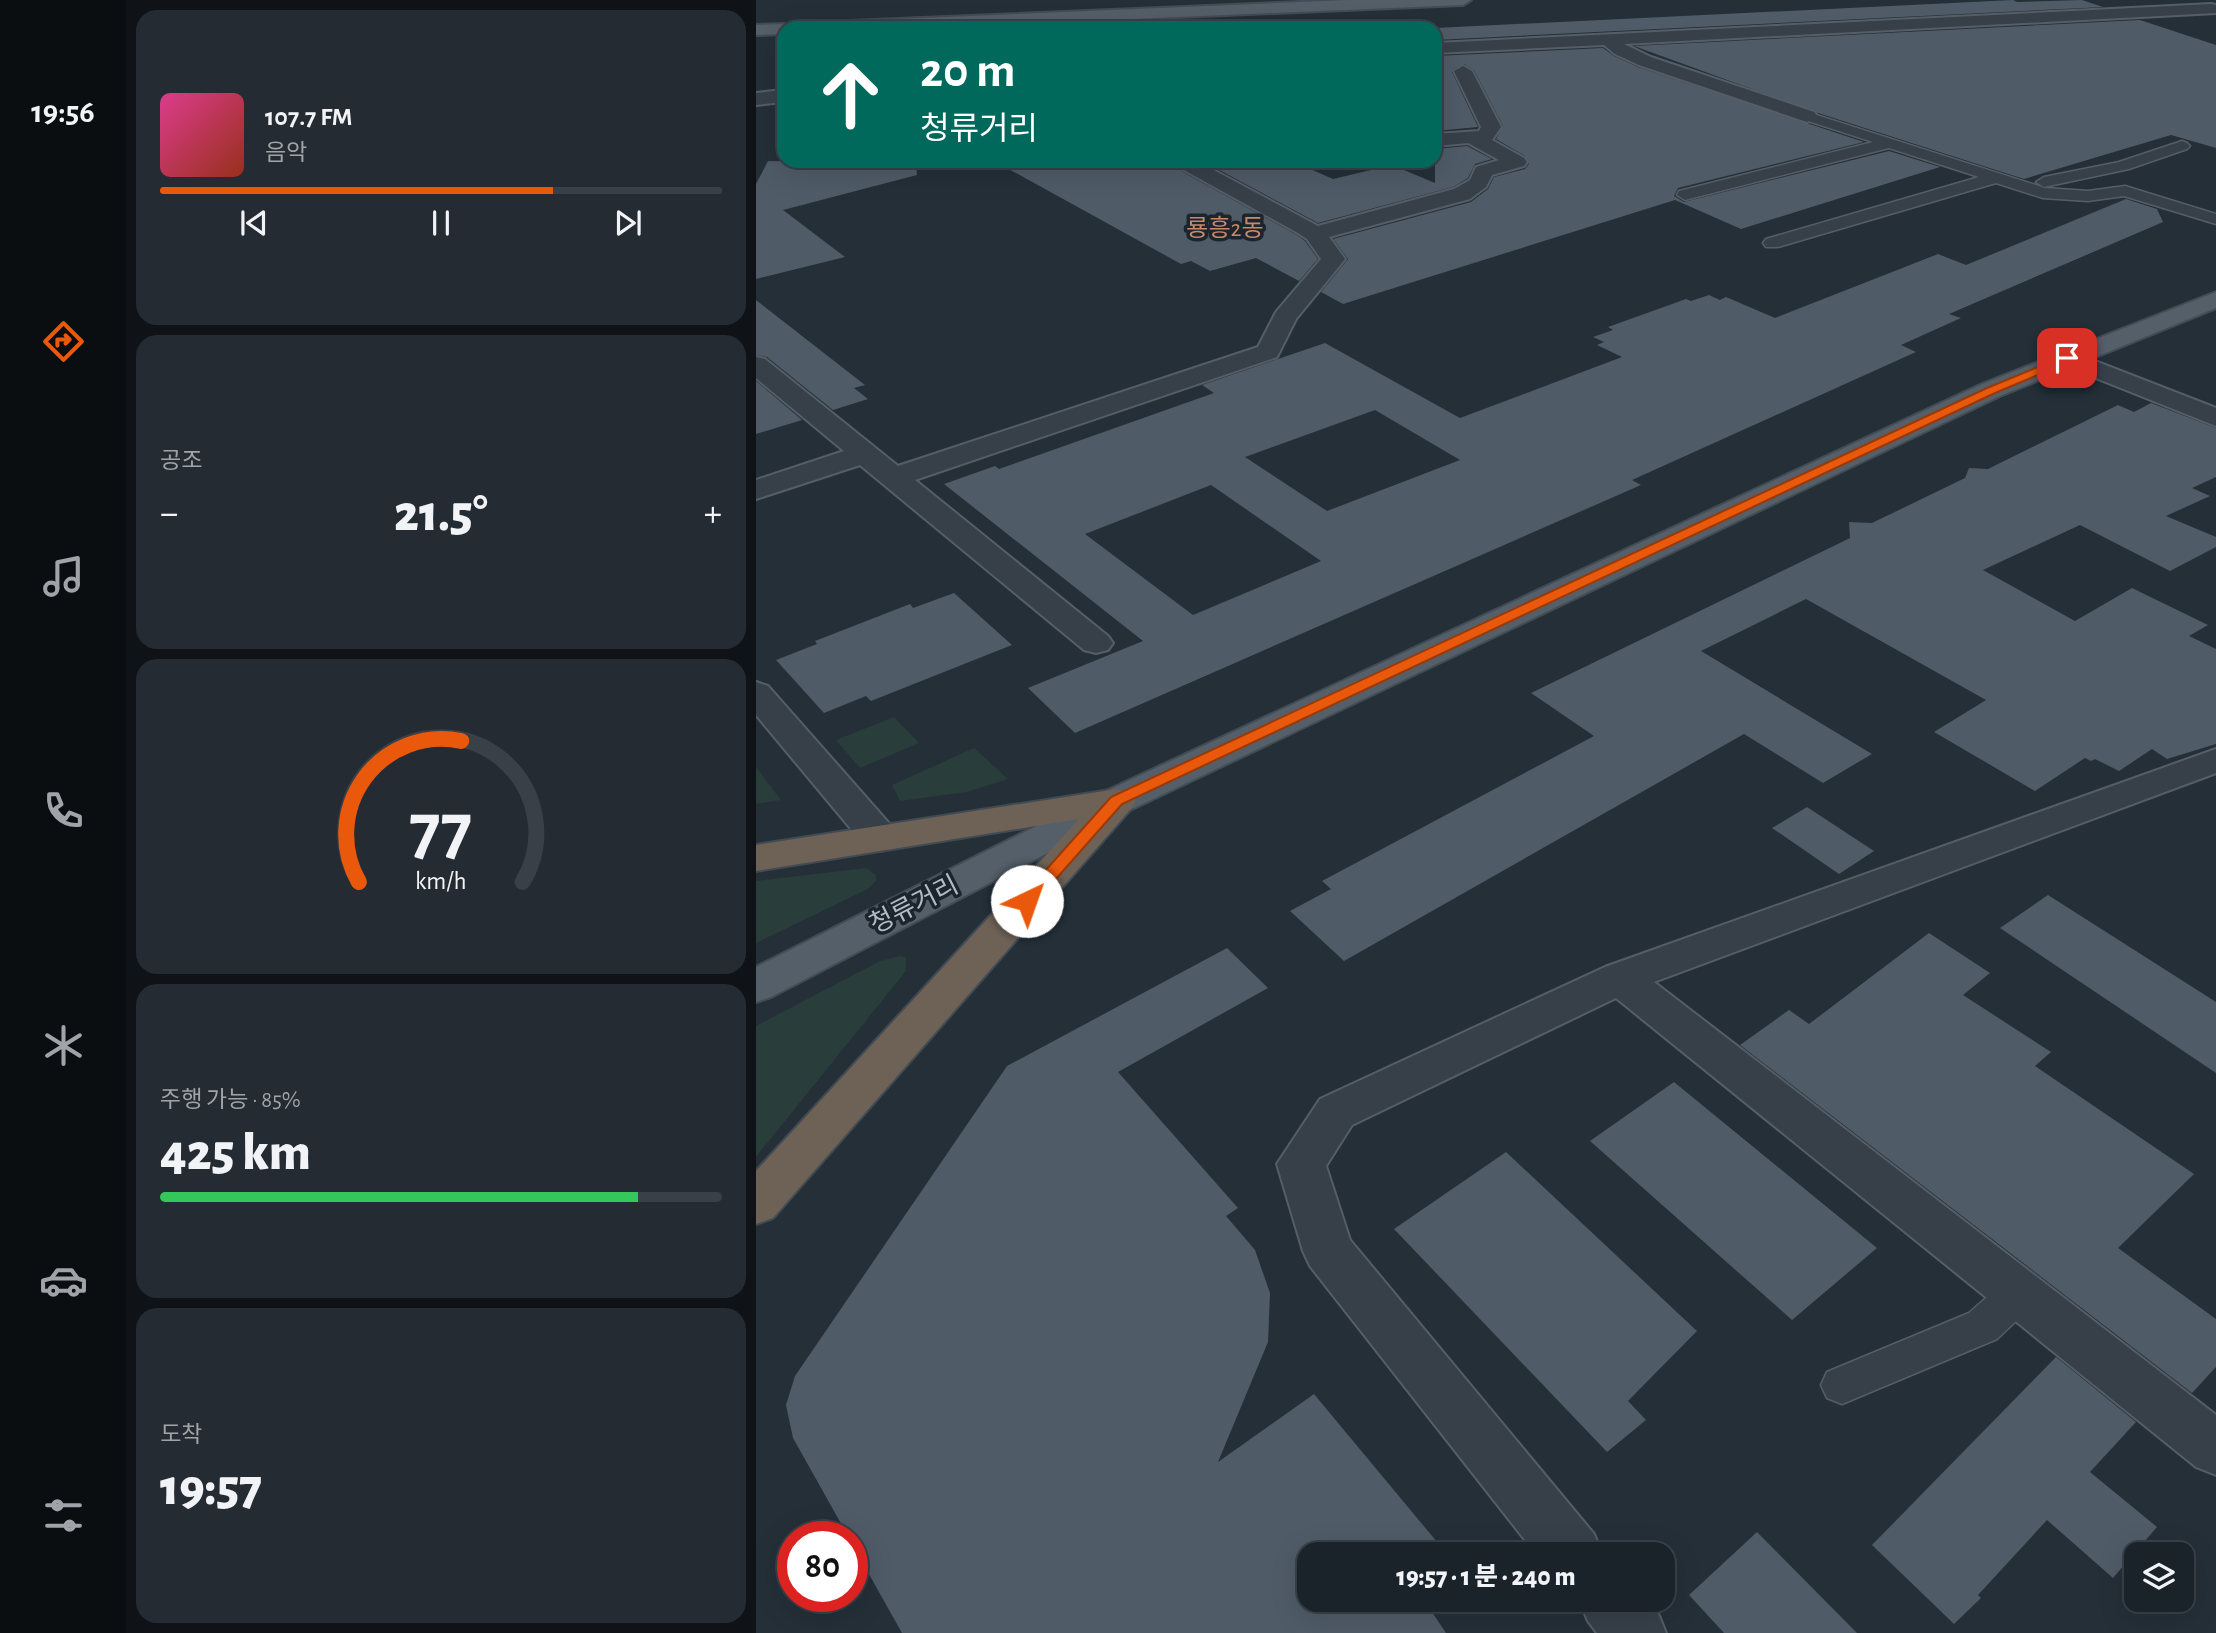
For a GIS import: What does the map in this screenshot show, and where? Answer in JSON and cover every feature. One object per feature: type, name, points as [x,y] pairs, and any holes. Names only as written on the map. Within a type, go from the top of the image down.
[{"type":"highway","points":[[756,858],[1117,800]]},
{"type":"highway","points":[[756,1204],[1117,800]]},
{"type":"main road","points":[[967,21],[1463,0]]},
{"type":"main road","points":[[756,30],[777,29]]},
{"type":"main road","name":"청류거리","points":[[756,986],[1117,800],[1991,390],[2216,299]]},
{"type":"street","points":[[1442,48],[2211,9]]},
{"type":"street","points":[[1608,40],[1621,51],[1646,61],[1807,116]]},
{"type":"street","points":[[1442,139],[1486,135],[1491,127],[1463,71]]},
{"type":"street","points":[[756,99],[777,97]]},
{"type":"street","points":[[1315,234],[1462,194],[1479,183],[1483,172],[1517,162],[1471,137]]},
{"type":"street","points":[[892,478],[1268,352],[1285,317],[1332,259],[1315,234],[1195,168]]},
{"type":"street","points":[[2067,358],[2216,418]]},
{"type":"street","points":[[756,365],[1096,643]]},
{"type":"street","points":[[756,490],[864,454]]},
{"type":"street","points":[[756,693],[770,730],[880,838]]},
{"type":"street","points":[[1563,1542],[1328,1251],[1301,1164],[1336,1112],[1620,978],[2216,760]]},
{"type":"street","points":[[1620,978],[2216,1448]]},
{"type":"street","points":[[1618,1612],[1635,1633]]},
{"type":"lane","points":[[1807,116],[2043,193],[2088,196],[2124,191],[2216,219]]},
{"type":"lane","points":[[1685,195],[1889,143]]},
{"type":"lane","points":[[2020,186],[2123,166],[2182,146]]},
{"type":"lane","points":[[1772,243],[1995,178]]},
{"type":"lane","points":[[1842,1385],[1983,1326],[2019,1293]]},
{"type":"green space","points":[[894,717],[919,743],[860,768],[836,740]]},
{"type":"green space","points":[[974,748],[1008,779],[967,792],[900,801],[892,785]]},
{"type":"green space","points":[[756,767],[781,800],[756,804]]},
{"type":"green space","points":[[866,868],[876,875],[876,881],[868,889],[756,943],[756,881]]},
{"type":"green space","points":[[901,956],[906,958],[906,971],[756,1157],[756,1026],[880,961]]},
{"type":"building","points":[[2013,0],[2082,0],[2103,7],[1442,40],[1442,28]]},
{"type":"building","points":[[2140,20],[2216,45],[2216,148],[2171,135],[2024,179],[1818,113],[1634,46]]},
{"type":"building","points":[[1603,48],[1638,67],[1864,142],[1678,188],[1674,196],[1684,202],[1889,151],[1940,167],[1741,229],[1675,200],[1343,304],[1321,292],[1348,259],[1333,239],[1471,202],[1488,189],[1494,177],[1525,169],[1529,164],[1525,156],[1496,139],[1503,126],[1474,70],[1464,64],[1452,72],[1478,127],[1442,130],[1442,56]]},
{"type":"building","points":[[1467,146],[1492,159],[1475,164],[1468,178],[1453,187],[1318,223],[1216,168],[1308,168],[1333,179],[1379,168],[1399,168],[1435,183],[1435,168],[1442,168],[1442,148]]},
{"type":"building","points":[[768,161],[777,161],[777,168],[916,168],[917,175],[783,210],[845,257],[756,279],[756,184]]},
{"type":"building","points":[[1007,168],[1180,168],[1297,235],[1318,259],[1299,281],[1256,258],[1210,271],[1191,261],[1181,264]]},
{"type":"building","points":[[2126,199],[2157,209],[2163,222],[1949,314],[1961,318],[1901,345],[1916,352],[1632,480],[1641,485],[1075,733],[1028,688],[1143,641],[944,484],[995,466],[999,469],[1214,393],[1202,385],[1325,343],[1460,418],[1622,357],[1597,345],[1604,342],[1593,337],[1613,330],[1608,327],[1686,299],[1691,301],[1709,295],[1720,300],[1726,297],[1775,318],[1938,254],[1966,265]],"holes":[[[1375,410],[1460,460],[1327,511],[1245,457]],[[1211,485],[1321,561],[1193,615],[1085,534]]]},
{"type":"building","points":[[756,300],[865,385],[854,388],[868,399],[833,410],[767,357],[756,355]]},
{"type":"building","points":[[756,381],[802,420],[756,434]]},
{"type":"building","points":[[2151,403],[2216,428],[2216,477],[2192,488],[2210,496],[2166,516],[2216,537],[2216,547],[2170,571],[2080,525],[1983,570],[2075,621],[2132,588],[2208,625],[2189,636],[2216,649],[2216,744],[2167,759],[2152,749],[2119,771],[2095,759],[2091,761],[2085,758],[2035,791],[1934,732],[1986,700],[1806,599],[1701,651],[1872,754],[1823,783],[1744,734],[1344,961],[1290,911],[1331,889],[1322,881],[1594,736],[1531,693],[1850,538],[1849,522],[1872,523],[1965,478],[1969,468],[1988,469],[2118,405],[2134,412]]},
{"type":"building","points":[[954,593],[1012,645],[871,701],[866,696],[824,713],[776,660],[817,644],[815,641],[910,604],[913,608]]},
{"type":"building","points":[[1807,807],[1874,851],[1839,874],[1772,828]]},
{"type":"building","points":[[2048,895],[2216,1002],[2216,1073],[2000,928]]},
{"type":"building","points":[[1929,933],[1990,973],[1963,995],[2051,1052],[2035,1066],[2194,1174],[2118,1248],[2216,1319],[2216,1367],[2192,1393],[1740,1045],[1789,1010],[1809,1024]]},
{"type":"building","points":[[1227,948],[1268,988],[1118,1072],[1238,1208],[1226,1216],[1255,1250],[1270,1293],[1268,1342],[1218,1462],[1314,1394],[1437,1542],[1297,1542],[1297,1612],[1432,1612],[1446,1633],[902,1633],[868,1572],[868,1521],[840,1521],[793,1438],[786,1405],[795,1376],[1007,1066]]},
{"type":"building","points":[[1674,1082],[1877,1248],[1792,1320],[1590,1141]]},
{"type":"building","points":[[1506,1152],[1697,1331],[1628,1401],[1646,1420],[1607,1452],[1394,1229]]},
{"type":"building","points":[[2056,1357],[2136,1422],[2090,1472],[2157,1527],[2144,1542],[2124,1542],[2124,1565],[2113,1578],[2047,1520],[1978,1595],[1981,1598],[1954,1624],[1872,1545]]},
{"type":"building","points":[[1757,1532],[1857,1633],[1724,1633],[1689,1595]]},
{"type":"district","name":"룡흥2동","points":[[1225,229]]},
{"type":"route","points":[[1027,901],[1117,800],[1991,390],[2067,358]]}]
